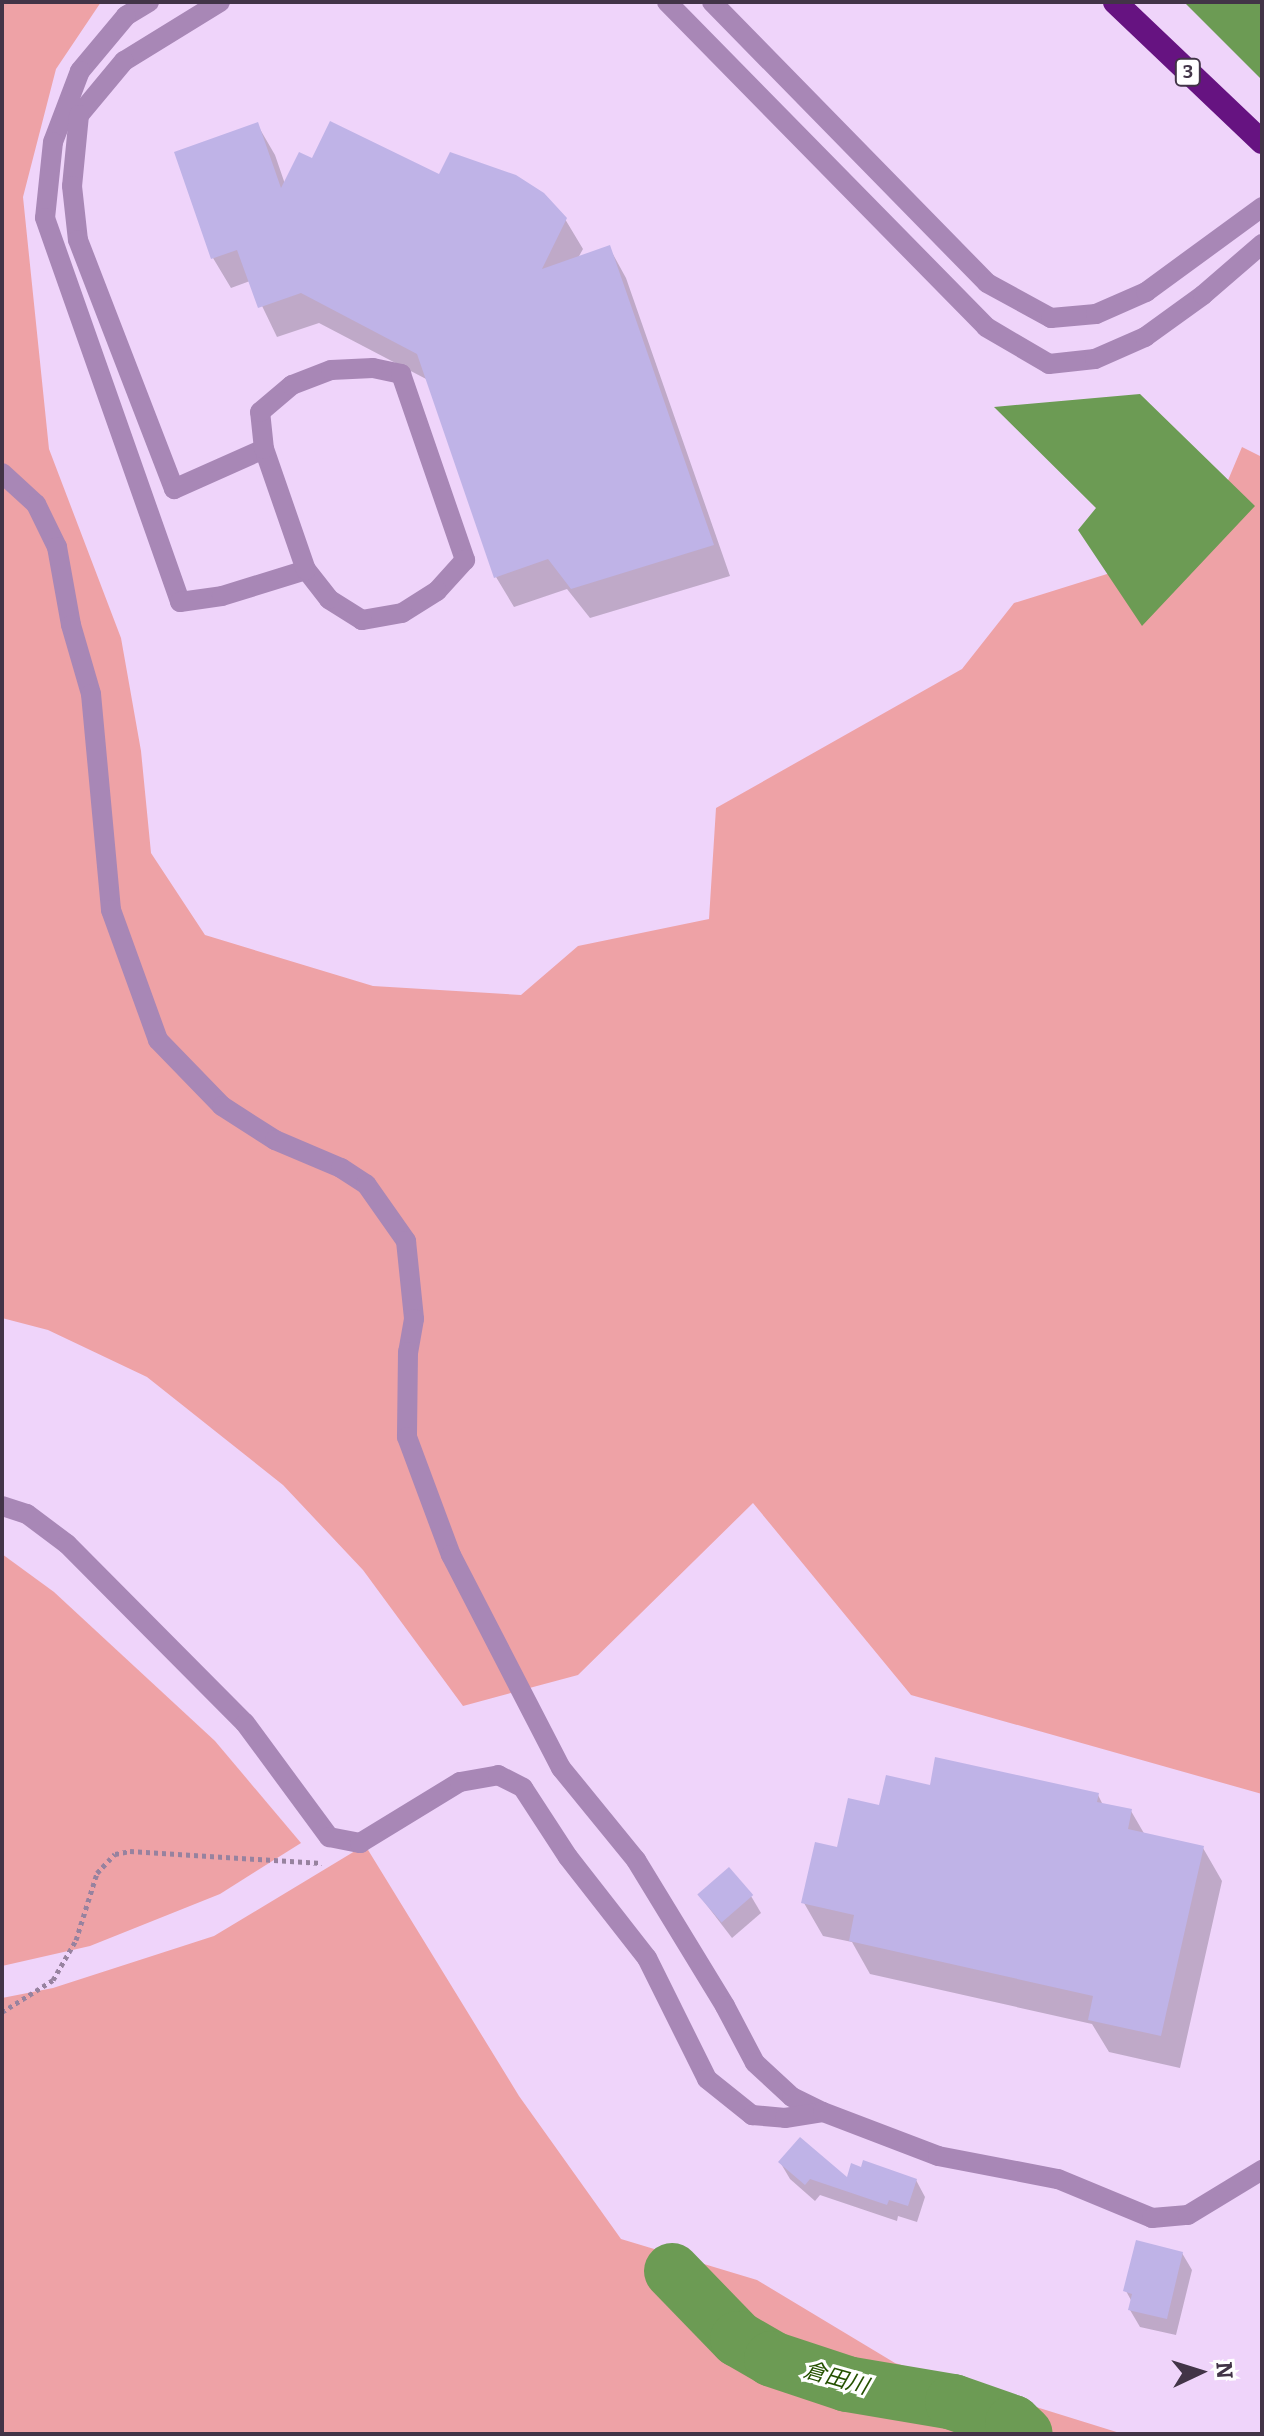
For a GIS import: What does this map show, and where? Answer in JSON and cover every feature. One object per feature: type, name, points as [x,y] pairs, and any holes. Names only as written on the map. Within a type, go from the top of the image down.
[{"type":"highway","name":"3","points":[[1115,2],[1262,142]]},
{"type":"street","points":[[149,2],[126,16],[80,71],[53,142],[45,218],[180,602],[222,596],[306,570]]},
{"type":"street","points":[[220,2],[124,61],[79,115],[72,186],[78,240],[174,489],[264,449]]},
{"type":"street","points":[[667,2],[986,327],[1049,364],[1095,359],[1145,337],[1203,295],[1262,244]]},
{"type":"street","points":[[712,2],[987,283],[1051,318],[1096,314],[1146,292],[1262,207]]},
{"type":"street","points":[[373,368],[401,374],[465,560],[437,591],[402,613],[362,620],[329,599],[306,570],[264,449],[260,412],[292,385],[331,370],[373,368]]},
{"type":"street","points":[[2,473],[36,504],[57,547],[71,625],[91,694],[111,910],[158,1040],[222,1106],[275,1140],[341,1168],[366,1184],[406,1241],[414,1319],[408,1352],[407,1437],[451,1555],[561,1768],[636,1860],[725,2006],[755,2063],[792,2097],[823,2112],[938,2156],[1058,2179],[1152,2218],[1188,2215],[1262,2170]]},
{"type":"street","points":[[2,1506],[27,1514],[67,1544],[245,1723],[329,1837],[360,1843],[460,1782],[498,1775],[523,1788],[568,1857],[647,1958],[707,2079],[752,2115],[785,2118],[823,2112]]},
{"type":"path","points":[[2,2012],[53,1980],[76,1940],[97,1873],[115,1854],[130,1851],[338,1864],[344,1840]]},
{"type":"shaded area","points":[[2,2],[101,2],[56,69],[23,197],[49,449],[121,638],[141,751],[151,853],[205,935],[373,986],[521,995],[578,946],[709,919],[716,808],[962,669],[1014,603],[1123,569],[1210,523],[1242,447],[1262,457],[1262,1794],[911,1695],[753,1503],[578,1675],[463,1706],[363,1570],[283,1485],[147,1377],[48,1330],[2,1318]]},
{"type":"shaded area","points":[[1184,2],[1262,2],[1262,80]]},
{"type":"shaded area","points":[[1140,394],[1255,506],[1142,626],[1078,530],[1096,508],[994,407]]},
{"type":"shaded area","points":[[2,1554],[54,1592],[215,1741],[301,1843],[220,1894],[90,1946],[2,1966]]},
{"type":"shaded area","points":[[365,1845],[519,2096],[621,2239],[757,2280],[895,2363],[1123,2434],[2,2434],[2,1998],[53,1988],[214,1936]]},
{"type":"building","points":[[330,121],[439,174],[450,152],[516,175],[544,193],[567,218],[542,269],[610,245],[714,545],[571,589],[548,559],[494,578],[417,354],[301,293],[258,308],[237,250],[211,259],[174,152],[258,122],[281,188],[299,152],[312,158]]},
{"type":"building","points":[[935,1757],[1099,1793],[1097,1802],[1132,1809],[1128,1829],[1204,1846],[1161,2036],[1088,2020],[1093,1996],[849,1941],[854,1915],[801,1903],[815,1842],[837,1847],[848,1798],[879,1805],[886,1775],[930,1785]]},
{"type":"building","points":[[729,1867],[753,1895],[722,1922],[697,1895]]},
{"type":"building","points":[[800,2137],[847,2177],[851,2163],[861,2167],[863,2160],[917,2179],[908,2206],[889,2200],[887,2205],[810,2179],[805,2185],[778,2162]]},
{"type":"building","points":[[1136,2240],[1183,2252],[1167,2319],[1128,2310],[1132,2294],[1123,2291]]},
{"type":"waterway","name":"倉田川","points":[[672,2271],[738,2339],[772,2359],[847,2384],[953,2402],[1013,2423],[1025,2434]]}]
